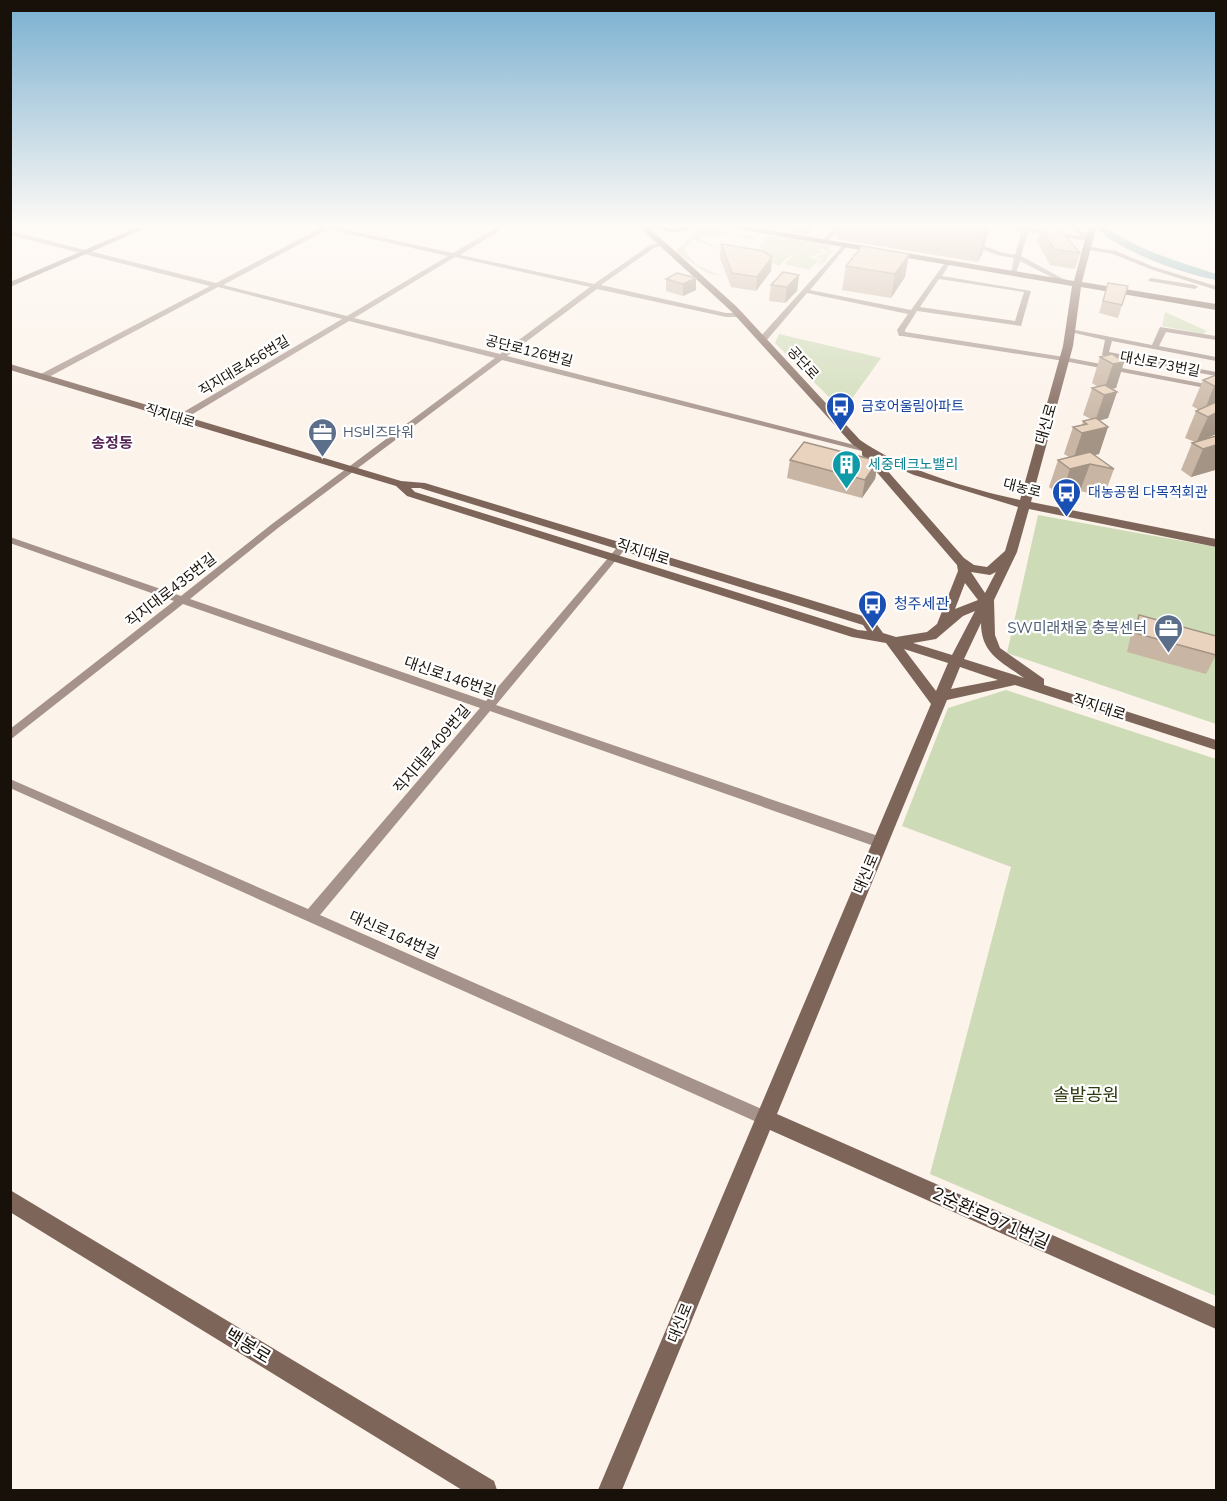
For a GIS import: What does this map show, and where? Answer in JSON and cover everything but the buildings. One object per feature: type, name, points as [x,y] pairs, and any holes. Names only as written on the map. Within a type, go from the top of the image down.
[{"type":"street","points":[[42,376],[200,294]]},
{"type":"street","name":"공단로126번길","points":[[253,294],[862,448]]},
{"type":"street","name":"직지대로456번길","points":[[178,419],[389,294]]},
{"type":"street","name":"직지대로435번길","points":[[10,736],[275,526],[586,294]]},
{"type":"street","points":[[633,294],[726,315],[740,315]]},
{"type":"street","name":"공단로","points":[[717,294],[763,339],[862,448],[962,566],[978,594],[988,602]]},
{"type":"street","points":[[763,339],[802,294]]},
{"type":"street","points":[[822,294],[914,311],[1018,324],[1027,294]]},
{"type":"street","points":[[914,311],[926,294]]},
{"type":"street","name":"대신로","points":[[610,1491],[939,700],[967,635],[988,602],[1011,552],[1064,359],[1076,294]]},
{"type":"street","points":[[1137,294],[1216,307]]},
{"type":"street","name":"대신로73번길","points":[[914,311],[901,330],[902,333],[1064,359],[1216,388]]},
{"type":"street","points":[[1155,347],[1163,329],[1216,338]]},
{"type":"street","points":[[1070,331],[1216,359]]},
{"type":"street","points":[[1206,336],[1216,331]]},
{"type":"street","points":[[1109,339],[1105,353],[1216,374]]},
{"type":"street","points":[[1190,383],[1199,356]]},
{"type":"street","name":"직지대로","points":[[10,367],[351,470],[400,484],[421,485],[623,546],[868,622],[885,638]]},
{"type":"street","name":"대농로","points":[[862,448],[926,476],[1023,504],[1169,536],[1216,543]]},
{"type":"street","points":[[897,488],[901,477],[907,474],[926,476]]},
{"type":"street","name":"직지대로","points":[[400,484],[411,494],[857,634],[885,638],[1216,745]]},
{"type":"street","name":"대신로146번길","points":[[10,540],[879,842]]},
{"type":"street","name":"직지대로409번길","points":[[311,916],[623,546]]},
{"type":"street","points":[[940,630],[962,566],[990,571],[1011,552]]},
{"type":"street","points":[[885,638],[924,638],[940,630],[958,613],[988,602],[988,635],[994,650],[1059,694]]},
{"type":"street","points":[[885,638],[939,700],[1017,681]]},
{"type":"street","name":"대신로164번길","points":[[10,783],[765,1118]]},
{"type":"street","name":"2순환로971번길","points":[[765,1118],[1216,1318]]},
{"type":"street","name":"백봉로","points":[[10,1200],[485,1491]]},
{"type":"green space","points":[[1165,312],[1207,331],[1203,334],[1162,326]]},
{"type":"green space","points":[[779,334],[881,358],[843,411],[775,343]]},
{"type":"green space","points":[[1038,515],[1216,547],[1216,724],[1007,653]]},
{"type":"green space","name":"솔밭공원","points":[[1006,690],[1216,759],[1216,1296],[930,1174],[1011,867],[902,826],[948,708]]},
{"type":"place","name":"금호어울림아파트","points":[[840,432]]},
{"type":"place","name":"HS비즈타워","points":[[322,458]]},
{"type":"place","name":"세중테크노밸리","points":[[847,490]]},
{"type":"place","name":"대농공원 다목적회관","points":[[1067,518]]},
{"type":"place","name":"청주세관","points":[[873,630]]},
{"type":"place","name":"SW미래채움 충북센터","points":[[1168,654]]},
{"type":"district","name":"송정동","points":[[112,443]]}]
